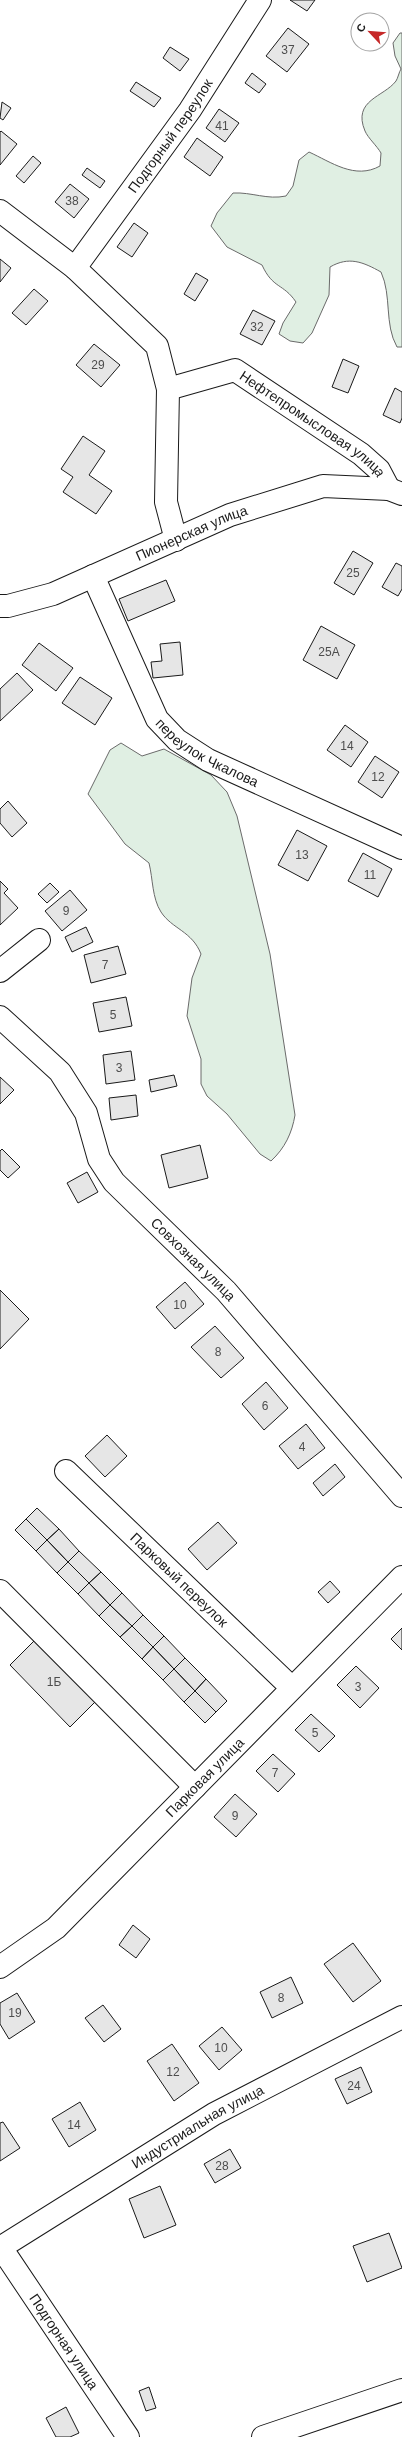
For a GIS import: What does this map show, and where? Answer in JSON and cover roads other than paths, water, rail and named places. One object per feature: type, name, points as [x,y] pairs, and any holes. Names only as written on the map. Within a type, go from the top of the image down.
[{"type":"street","name":"Подгорный переулок","points":[[75,268],[190,110],[260,0]]},
{"type":"street","points":[[0,211],[75,268],[157,346],[168,389],[166,502],[176,540]]},
{"type":"street","name":"Нефтепромысловая улица","points":[[168,389],[235,370],[360,454],[379,470],[395,492]]},
{"type":"street","name":"Пионерская улица","points":[[0,606],[8,606],[53,594],[230,515],[323,486],[395,492]]},
{"type":"street","name":"переулок Чкалова","points":[[93,576],[157,719],[177,740],[208,760],[402,848]]},
{"type":"street","points":[[0,971],[39,940]]},
{"type":"street","name":"Совхозная улица","points":[[0,1017],[60,1072],[86,1113],[99,1159],[114,1182],[226,1291],[402,1496]]},
{"type":"street","name":"Парковый переулок","points":[[66,1470],[292,1688]]},
{"type":"street","name":"Парковая улица","points":[[0,1967],[56,1928],[402,1577]]},
{"type":"street","points":[[0,1591],[195,1787]]},
{"type":"street","name":"Индустриальная улица","points":[[0,2247],[214,2114],[402,2017]]},
{"type":"street","name":"Подгорная улица","points":[[0,2247],[128,2437]]},
{"type":"street","points":[[263,2437],[402,2390]]}]
